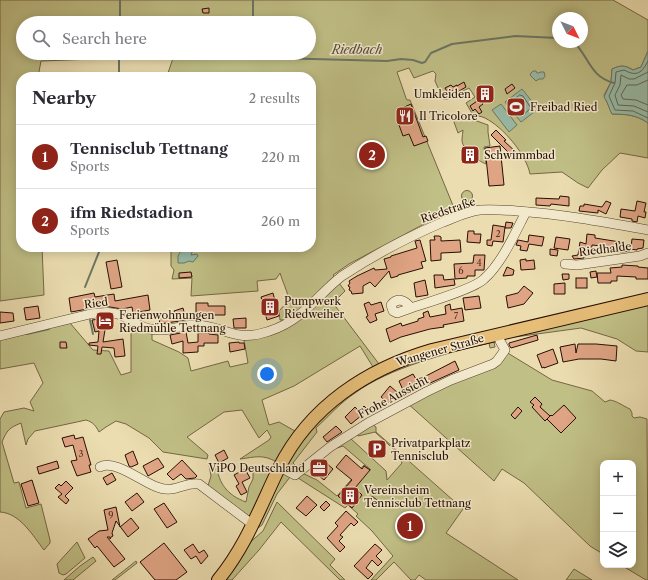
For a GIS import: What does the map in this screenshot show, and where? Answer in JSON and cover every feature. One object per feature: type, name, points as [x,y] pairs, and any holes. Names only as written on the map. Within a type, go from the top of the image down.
[{"type":"main road","name":"Wangener Straße","points":[[218,580],[237,555],[255,522],[280,467],[296,442],[316,417],[341,394],[363,379],[388,365],[412,356],[648,299]]},
{"type":"street","name":"Riedstraße","points":[[285,325],[301,315],[338,279],[381,252],[415,234],[479,210],[526,212],[596,221],[648,230]]},
{"type":"street","points":[[411,308],[474,286],[485,279],[503,255],[519,228],[526,212]]},
{"type":"street","name":"Riedhalde","points":[[565,264],[577,265],[640,256],[648,253]]},
{"type":"street","name":"Ried","points":[[0,336],[99,313],[115,313],[139,326],[155,330],[168,330],[198,325],[210,327],[230,334],[244,336],[270,331],[285,325]]},
{"type":"street","name":"Frohe Aussicht","points":[[280,467],[295,474],[330,447],[368,423],[451,380],[493,364],[505,350],[500,341],[499,334]]},
{"type":"street","points":[[100,466],[107,465],[115,467],[140,478],[155,487],[166,490],[199,484],[248,520],[255,522]]},
{"type":"shaded area","points":[[0,0],[613,0],[648,20],[648,51],[641,67],[633,70],[623,66],[612,69],[611,82],[604,95],[612,114],[622,114],[640,118],[648,123],[648,158],[620,153],[602,170],[588,188],[562,172],[530,174],[524,158],[506,134],[492,122],[480,116],[473,115],[466,103],[475,97],[469,88],[448,99],[443,99],[435,81],[436,74],[433,71],[414,78],[409,68],[397,72],[406,98],[407,100],[410,100],[454,208],[349,264],[333,275],[345,291],[333,303],[379,364],[373,367],[360,346],[294,386],[262,400],[269,425],[279,422],[295,431],[277,462],[263,457],[240,459],[269,440],[271,437],[267,430],[259,438],[242,410],[224,412],[187,437],[208,455],[207,459],[163,452],[149,438],[126,424],[116,421],[99,432],[94,424],[86,420],[35,431],[28,439],[26,445],[21,423],[14,426],[5,435],[2,442],[14,483],[19,482],[26,508],[41,504],[50,540],[50,543],[44,550],[31,532],[20,521],[14,516],[0,512],[0,419],[4,412],[24,408],[34,411],[30,402],[43,383],[34,363],[0,369],[0,339],[70,323],[93,350],[109,351],[121,375],[131,372],[131,321],[152,328],[152,340],[179,352],[188,358],[191,371],[228,361],[230,367],[248,363],[244,340],[286,320],[280,320],[279,311],[289,300],[280,273],[276,279],[257,281],[258,291],[191,296],[192,278],[172,279],[174,270],[171,266],[171,252],[316,252],[316,72],[168,72],[172,60],[316,60],[316,16],[16,16],[16,60],[68,60],[41,61],[39,72],[16,72],[16,252],[42,252],[44,295],[0,301]]},
{"type":"shaded area","points":[[458,111],[462,114],[468,115],[474,120],[488,125],[490,146],[484,147],[486,164],[467,151],[464,147],[462,143],[463,130],[458,133],[454,122]]},
{"type":"shaded area","points":[[465,191],[469,191],[471,192],[471,200],[465,201],[462,198],[462,194]]},
{"type":"shaded area","points":[[648,304],[648,352],[636,351],[617,339],[581,328],[515,337],[517,335]]},
{"type":"shaded area","points":[[494,342],[495,347],[490,348],[489,343]]},
{"type":"shaded area","points":[[481,345],[419,362],[384,376],[369,384],[344,401],[316,428],[317,432],[293,463],[299,469],[288,467],[288,460],[314,425],[347,394],[410,361]]},
{"type":"shaded area","points":[[506,352],[552,380],[592,391],[605,402],[610,400],[618,402],[630,409],[634,418],[640,417],[647,419],[648,580],[626,568],[636,568],[636,460],[600,460],[600,552],[590,546],[524,483],[502,469],[494,481],[406,402],[493,364]]},
{"type":"shaded area","points":[[373,425],[376,427],[376,432],[463,509],[446,533],[518,580],[426,580],[419,575],[415,580],[411,580],[394,562],[376,580],[371,580],[393,556],[372,531],[356,516],[358,514],[348,505],[345,508],[296,476],[300,472],[317,480],[337,496],[364,465],[371,470],[343,446],[337,448],[336,446],[350,438],[386,471],[387,480],[402,463],[401,461],[403,458],[375,432],[358,436],[357,433]]},
{"type":"shaded area","points":[[216,464],[219,477],[225,488],[234,496],[246,502],[249,487],[253,479],[253,472],[267,470],[271,473],[251,518],[207,489],[211,476],[209,465]]},
{"type":"shaded area","points":[[283,474],[290,477],[277,494],[262,525],[258,528]]},
{"type":"shaded area","points":[[277,502],[335,559],[330,565],[345,580],[340,580],[281,522],[259,550],[232,580],[223,580],[247,545],[263,531]]},
{"type":"shaded area","points":[[77,542],[85,558],[66,574],[63,575],[59,573],[57,564]]},
{"type":"shaded area","points":[[93,557],[96,561],[73,580],[64,580],[80,566]]},
{"type":"shaded area","points":[[136,561],[137,563],[115,580],[112,580]]},
{"type":"shaded area","points":[[574,569],[592,580],[566,580]]},
{"type":"water","points":[[648,51],[648,123],[640,118],[622,114],[612,114],[604,97],[611,82],[612,69],[622,66],[633,70],[641,67]]},
{"type":"water","points":[[533,71],[536,71],[537,73],[544,72],[545,76],[543,79],[536,81],[530,75]]},
{"type":"water","points":[[522,89],[538,109],[521,122],[505,102]]},
{"type":"water","points":[[501,104],[517,125],[509,132],[492,110]]},
{"type":"water","points":[[180,252],[192,252],[191,255],[197,254],[198,256],[193,262],[189,261],[178,263],[178,256]]},
{"type":"building","points":[[209,8],[209,13],[203,13],[202,9]]},
{"type":"building","points":[[464,82],[466,87],[454,94],[452,90],[448,93],[445,88],[451,85],[453,87],[457,86]]},
{"type":"building","points":[[512,84],[515,88],[507,94],[505,89]]},
{"type":"building","points":[[490,87],[493,92],[481,101],[483,104],[479,107],[482,112],[479,114],[475,109],[473,111],[470,106],[480,99],[477,96]]},
{"type":"building","points":[[411,104],[423,137],[426,136],[428,141],[414,146],[409,134],[403,136],[399,125],[405,122],[400,109]]},
{"type":"building","points":[[496,130],[506,140],[504,141],[517,153],[510,154],[491,135]]},
{"type":"building","points":[[500,146],[504,185],[489,186],[485,148]]},
{"type":"building","points":[[560,196],[569,197],[569,206],[551,204],[550,206],[536,205],[536,198],[559,199]]},
{"type":"building","points":[[606,201],[611,203],[606,214],[598,210],[598,213],[579,211],[580,206],[584,206],[584,204],[602,207]]},
{"type":"building","points":[[637,201],[646,203],[644,212],[646,212],[645,218],[638,216],[637,222],[632,221],[632,219],[620,217],[621,209],[635,211]]},
{"type":"building","points":[[506,222],[513,223],[511,228],[505,228]]},
{"type":"building","points":[[493,225],[505,227],[503,242],[493,241],[492,246],[487,245],[487,240],[491,240]]},
{"type":"building","points":[[468,231],[474,231],[474,234],[481,234],[480,243],[467,242]]},
{"type":"building","points":[[587,234],[595,235],[595,238],[620,242],[620,246],[631,247],[632,239],[644,240],[643,248],[637,250],[630,249],[630,251],[622,252],[602,249],[602,246],[592,245],[591,253],[583,254],[584,258],[574,259],[572,256],[578,255],[580,242],[586,244]]},
{"type":"building","points":[[529,235],[544,237],[542,246],[529,244],[527,251],[520,250],[521,246],[516,245],[518,240],[528,242]]},
{"type":"building","points":[[434,236],[441,237],[441,241],[460,240],[461,252],[441,253],[441,260],[431,261],[430,240],[435,240]]},
{"type":"building","points":[[556,237],[570,239],[568,250],[554,248]]},
{"type":"building","points":[[420,240],[426,261],[421,262],[423,268],[391,278],[389,271],[375,287],[370,282],[363,286],[363,293],[352,294],[349,290],[349,281],[374,268],[375,270],[387,269],[384,259],[417,248],[415,241]]},
{"type":"building","points":[[550,249],[558,250],[557,256],[550,255]]},
{"type":"building","points":[[474,255],[485,255],[484,270],[475,270],[475,276],[455,279],[454,264],[473,263]]},
{"type":"building","points":[[526,259],[526,261],[534,260],[535,269],[521,270],[520,260]]},
{"type":"building","points":[[117,260],[122,287],[111,289],[106,262]]},
{"type":"building","points":[[622,265],[648,268],[648,279],[617,276],[617,281],[611,281],[611,283],[598,283],[597,273],[611,273],[610,268],[622,267]]},
{"type":"building","points":[[507,267],[514,270],[513,275],[503,276]]},
{"type":"building","points":[[596,271],[597,277],[591,278],[590,272]]},
{"type":"building","points":[[191,272],[192,277],[179,278],[179,273]]},
{"type":"building","points":[[562,274],[569,274],[569,279],[563,280]]},
{"type":"building","points":[[434,275],[443,275],[444,280],[454,279],[455,285],[435,288]]},
{"type":"building","points":[[576,278],[587,278],[587,288],[576,288]]},
{"type":"building","points":[[425,280],[428,295],[416,297],[414,283]]},
{"type":"building","points":[[565,283],[565,294],[554,294],[554,284]]},
{"type":"building","points":[[524,286],[533,293],[524,304],[508,308],[506,296],[518,293]]},
{"type":"building","points":[[94,293],[95,297],[114,294],[115,301],[148,295],[150,310],[133,313],[132,307],[122,309],[104,306],[71,312],[69,298]]},
{"type":"building","name":"Pumpwerk Riedweiher","points":[[273,293],[279,316],[267,320],[261,297]]},
{"type":"building","points":[[479,296],[481,308],[465,310],[463,298]]},
{"type":"building","points":[[369,302],[371,305],[381,302],[384,311],[375,314],[377,320],[370,323],[366,317],[368,316],[364,304]]},
{"type":"building","points":[[196,303],[208,303],[208,306],[225,306],[225,315],[196,315]]},
{"type":"building","points":[[450,304],[451,310],[462,308],[464,321],[443,325],[444,327],[430,329],[401,337],[390,342],[386,329],[401,323],[402,326],[418,321],[418,319],[424,317],[423,313],[428,311],[430,317],[446,314],[445,306]]},
{"type":"building","points":[[38,306],[40,318],[26,320],[24,308]]},
{"type":"building","points":[[183,308],[186,320],[160,324],[159,318],[175,316],[174,311]]},
{"type":"building","points":[[0,312],[13,313],[14,321],[0,323]]},
{"type":"building","points":[[108,318],[110,328],[105,330],[103,342],[123,339],[125,356],[115,357],[114,348],[102,347],[101,354],[97,354],[98,346],[89,345],[89,343],[98,342],[99,331],[95,332],[92,320]]},
{"type":"building","points":[[246,318],[246,328],[234,328],[233,319]]},
{"type":"building","points":[[186,332],[188,343],[198,342],[198,333],[208,333],[218,335],[218,343],[204,343],[204,346],[198,346],[198,352],[183,353],[183,341],[172,344],[170,335]]},
{"type":"building","points":[[537,335],[538,340],[511,348],[509,345],[509,343]]},
{"type":"building","points":[[60,342],[66,342],[67,348],[60,348]]},
{"type":"building","points":[[229,343],[244,343],[245,349],[230,352]]},
{"type":"building","points":[[575,344],[576,353],[578,344],[617,346],[616,361],[579,359],[563,362],[560,347]]},
{"type":"building","points":[[553,349],[558,363],[542,368],[537,355]]},
{"type":"building","points":[[455,361],[459,370],[428,384],[427,383],[406,394],[403,390],[399,381],[413,374],[416,379],[422,378]]},
{"type":"building","points":[[390,386],[398,393],[388,403],[381,397]]},
{"type":"building","points":[[535,397],[542,404],[540,407],[550,416],[545,421],[532,407],[534,405],[530,402]]},
{"type":"building","points":[[564,405],[576,418],[561,433],[547,419]]},
{"type":"building","points":[[364,406],[368,410],[351,424],[345,417],[355,407],[359,411]]},
{"type":"building","points":[[518,407],[522,411],[515,419],[511,415]]},
{"type":"building","points":[[336,426],[342,432],[327,442],[323,437]]},
{"type":"building","points":[[74,435],[75,439],[83,437],[91,465],[89,465],[91,472],[77,476],[71,461],[77,460],[73,445],[65,447],[62,438]]},
{"type":"building","points":[[224,450],[228,458],[219,463],[215,455]]},
{"type":"building","points":[[133,451],[138,464],[131,467],[129,466],[125,455]]},
{"type":"building","points":[[346,455],[362,469],[364,466],[370,470],[355,488],[362,495],[352,508],[338,496],[352,480],[336,467]]},
{"type":"building","points":[[158,458],[164,467],[148,476],[143,466]]},
{"type":"building","points":[[182,460],[197,476],[195,478],[186,479],[181,474],[173,480],[167,474]]},
{"type":"building","points":[[323,460],[333,469],[324,480],[313,471]]},
{"type":"building","points":[[57,461],[59,468],[39,474],[37,467]]},
{"type":"building","points":[[245,469],[250,478],[242,482],[247,492],[241,495],[236,486],[239,484],[234,475]]},
{"type":"building","points":[[112,473],[116,480],[107,485],[103,478]]},
{"type":"building","points":[[32,480],[39,503],[28,506],[21,484]]},
{"type":"building","points":[[66,481],[73,488],[65,496],[69,500],[66,504],[58,497],[62,494],[55,488],[59,484],[61,486]]},
{"type":"building","points":[[137,493],[144,502],[132,511],[125,502]]},
{"type":"building","points":[[307,496],[317,505],[306,516],[296,508]]},
{"type":"building","points":[[372,496],[378,501],[374,506],[368,501]]},
{"type":"building","points":[[326,501],[330,505],[324,511],[320,507]]},
{"type":"building","points":[[164,503],[177,522],[167,528],[154,509]]},
{"type":"building","points":[[116,507],[120,526],[116,521],[112,533],[113,536],[110,539],[110,537],[107,537],[125,559],[114,567],[97,546],[95,548],[88,539],[99,531],[108,530],[104,510]]},
{"type":"building","points":[[346,511],[358,522],[354,526],[351,523],[340,535],[343,537],[339,541],[345,547],[340,552],[327,538],[338,526],[335,523]]},
{"type":"building","points":[[131,518],[139,528],[128,537],[120,527]]},
{"type":"building","points":[[164,543],[187,572],[176,580],[155,580],[140,562]]},
{"type":"building","points":[[193,544],[199,553],[204,550],[208,556],[201,564],[196,556],[191,559],[184,550]]},
{"type":"building","points":[[375,544],[382,550],[376,556],[382,562],[378,566],[372,560],[366,568],[373,574],[368,579],[354,566]]},
{"type":"waterway","points":[[120,0],[120,16]]},
{"type":"waterway","points":[[253,0],[253,16]]},
{"type":"waterway","name":"Riedbach","points":[[316,59],[387,61],[401,59],[413,60],[422,63],[425,62],[431,53],[452,44],[515,36],[552,38]]},
{"type":"waterway","name":"Riedbach","points":[[579,48],[595,71],[606,80],[614,83]]},
{"type":"waterway","name":"Riedbach","points":[[119,60],[119,72]]},
{"type":"waterway","name":"Riedbach","points":[[85,287],[99,252]]},
{"type":"waterway","points":[[90,320],[93,334]]},
{"type":"waterway","name":"Riedbach","points":[[27,334],[49,329]]},
{"type":"place","name":"Umkleiden","points":[[485,94]]},
{"type":"place","name":"Freibad Ried","points":[[516,107]]},
{"type":"place","name":"Il Tricolore","points":[[405,116]]},
{"type":"place","name":"ifm Riedstadion","points":[[372,155]]},
{"type":"place","name":"Schwimmbad","points":[[470,155]]},
{"type":"place","name":"Pumpwerk Riedweiher","points":[[270,307]]},
{"type":"place","name":"Ferienwohnungen Riedmühle Tettnang","points":[[105,321]]},
{"type":"place","name":"Privatparkplatz Tennisclub","points":[[377,449]]},
{"type":"place","name":"ViPO Deutschland","points":[[319,468]]},
{"type":"place","name":"Vereinsheim Tennisclub Tettnang","points":[[350,496]]},
{"type":"place","name":"Tennisclub Tettnang","points":[[410,526]]}]
